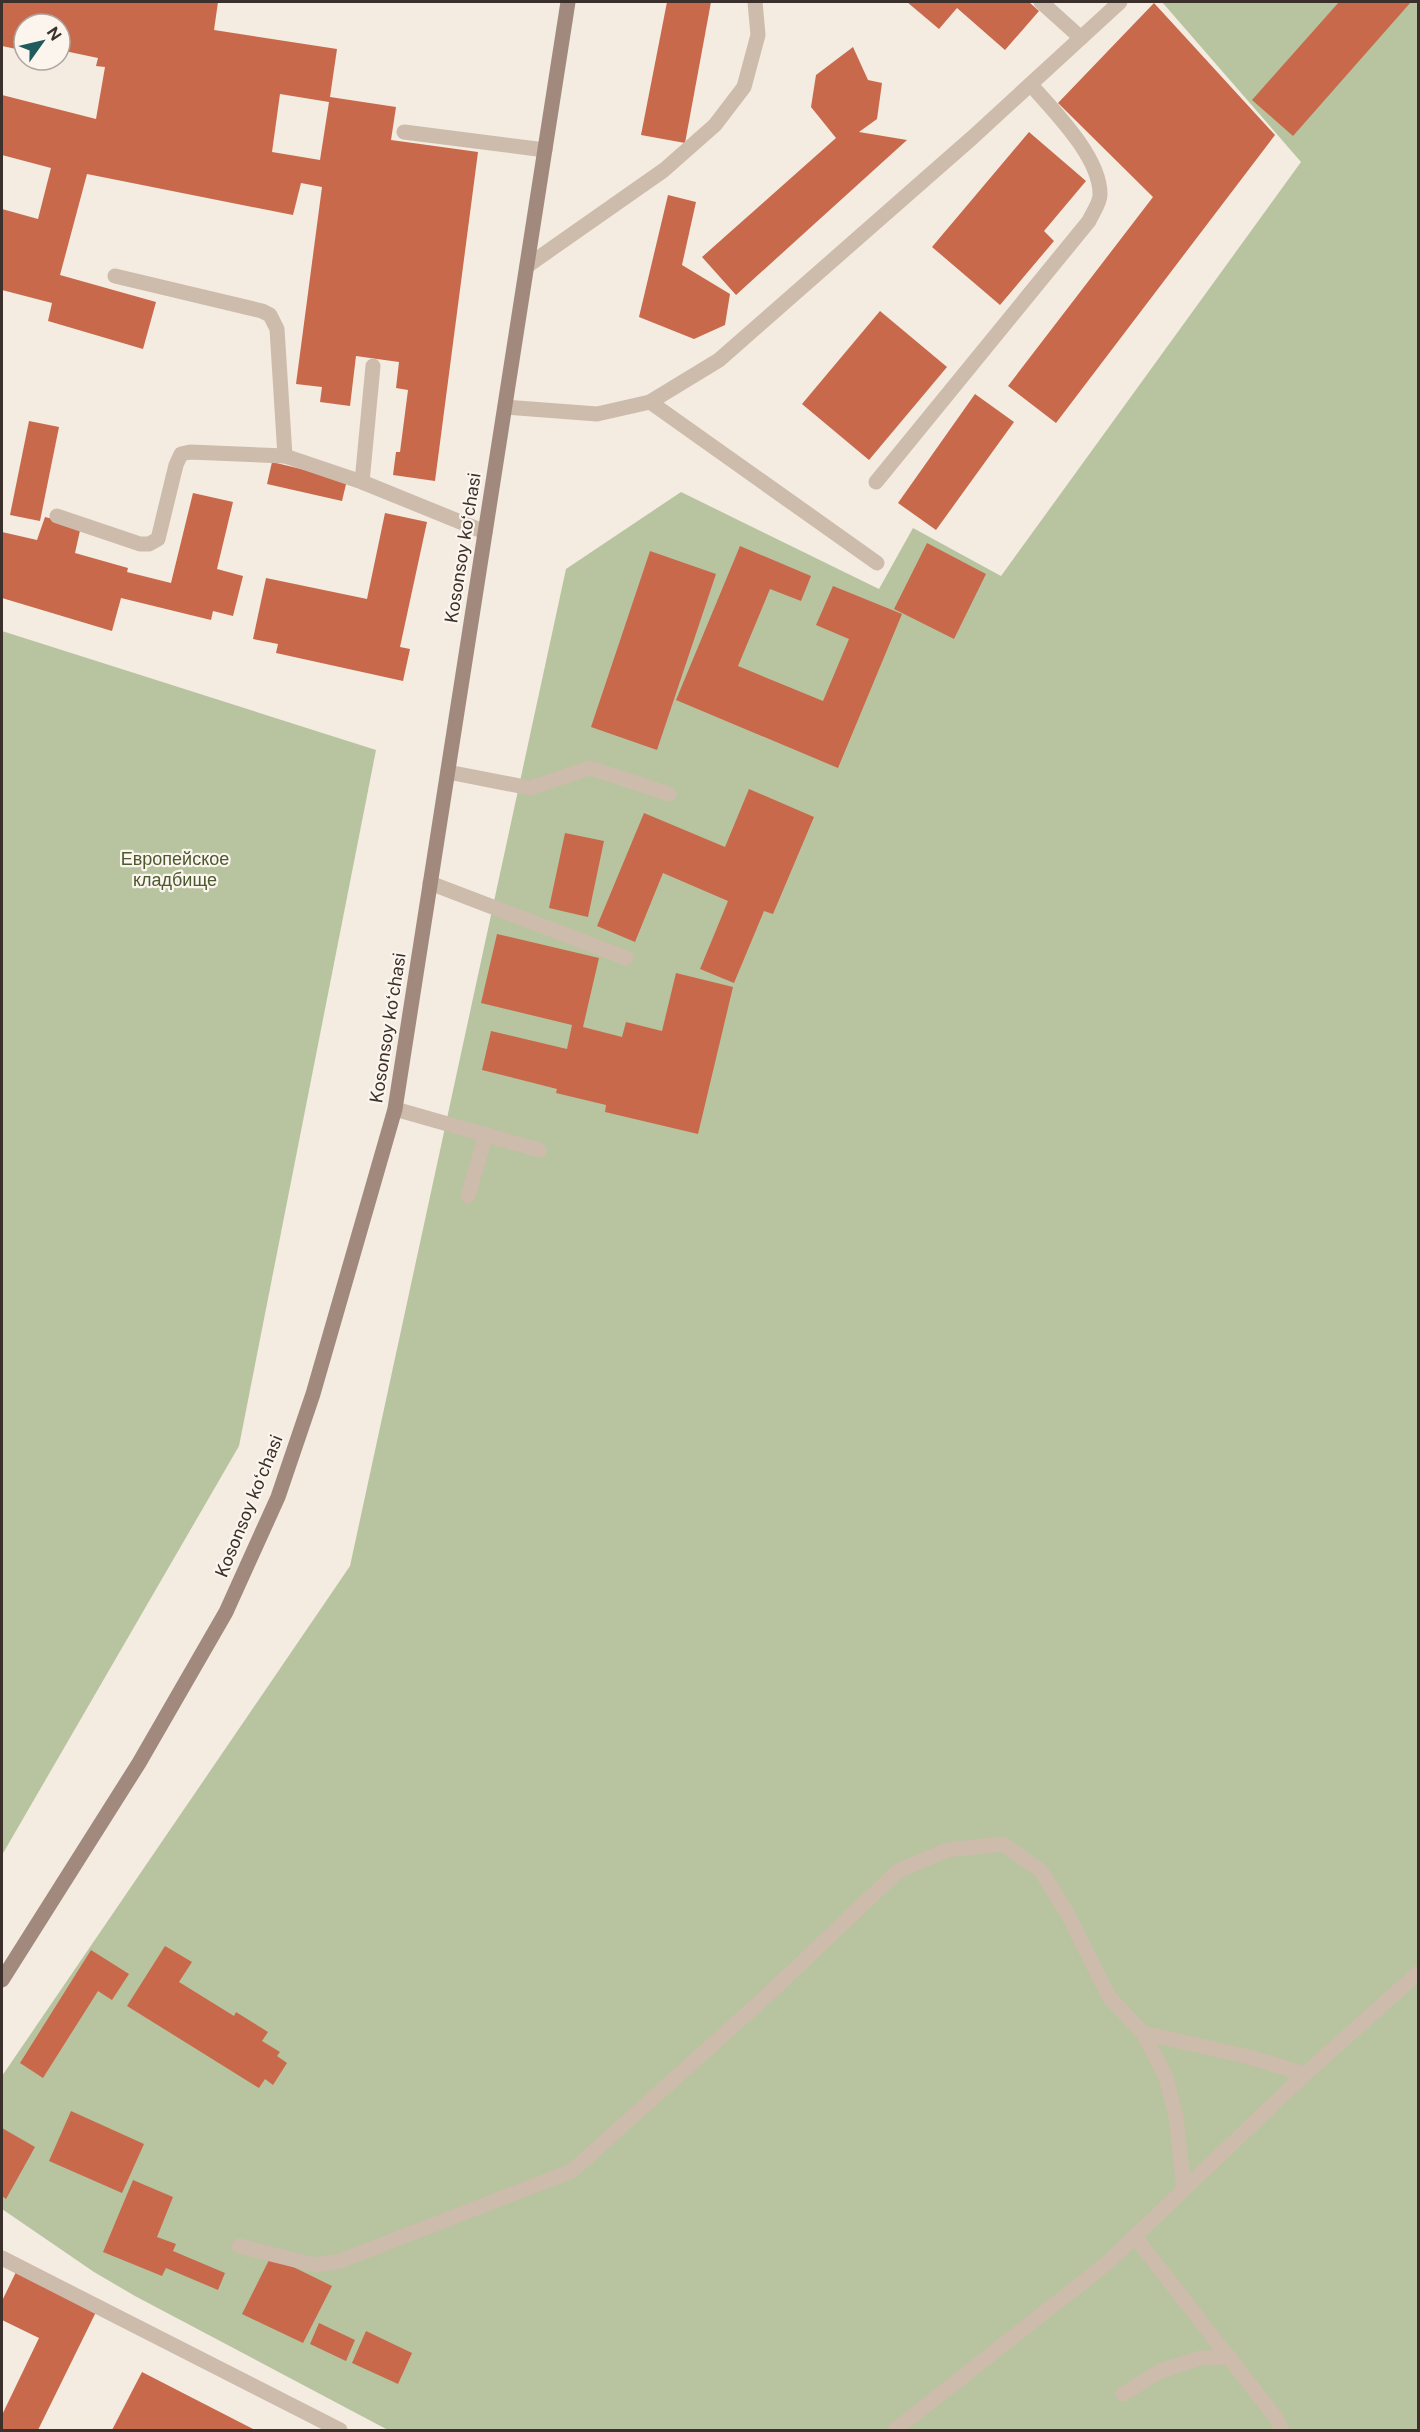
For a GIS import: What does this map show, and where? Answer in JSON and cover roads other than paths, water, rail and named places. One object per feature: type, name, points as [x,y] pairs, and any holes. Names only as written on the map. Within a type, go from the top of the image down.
[{"type":"main road","name":"Kosonsoy koʻchasi","points":[[2,1980],[140,1763],[226,1612],[278,1497],[309,1404],[395,1109],[568,2]]},
{"type":"lane","points":[[527,267],[664,170],[715,125],[744,87],[758,35],[755,2]]},
{"type":"lane","points":[[1041,2],[1081,38]]},
{"type":"lane","points":[[505,407],[597,414],[650,402],[719,360],[1031,85],[1120,2]]},
{"type":"lane","points":[[876,482],[1089,221],[1100,196],[1093,164],[1066,124],[1031,85]]},
{"type":"lane","points":[[404,132],[545,150]]},
{"type":"lane","points":[[114,276],[262,311],[270,315],[277,329],[285,456]]},
{"type":"lane","points":[[362,482],[373,366]]},
{"type":"lane","points":[[650,402],[877,563]]},
{"type":"lane","points":[[57,516],[140,544],[150,544],[158,539],[176,465],[182,454],[190,452],[285,456],[362,482],[485,532]]},
{"type":"lane","points":[[448,772],[530,788],[590,768],[669,794]]},
{"type":"lane","points":[[430,883],[626,958]]},
{"type":"lane","points":[[395,1109],[539,1150]]},
{"type":"lane","points":[[468,1196],[486,1134]]},
{"type":"lane","points":[[239,2246],[315,2265],[340,2261],[572,2170],[773,1990],[898,1871],[948,1850],[1003,1844],[1041,1871],[1067,1912],[1109,1997],[1143,2033],[1166,2077],[1176,2116],[1184,2190]]},
{"type":"lane","points":[[895,2430],[1107,2263],[1305,2074],[1419,1973]]},
{"type":"lane","points":[[1143,2033],[1249,2057],[1305,2074]]},
{"type":"lane","points":[[1135,2237],[1230,2357],[1276,2418],[1282,2430]]},
{"type":"lane","points":[[2,2258],[340,2430]]},
{"type":"lane","points":[[1123,2394],[1160,2372],[1201,2358],[1230,2357]]},
{"type":"park label","name":"Европейское кладбище","points":[[175,869]]}]
